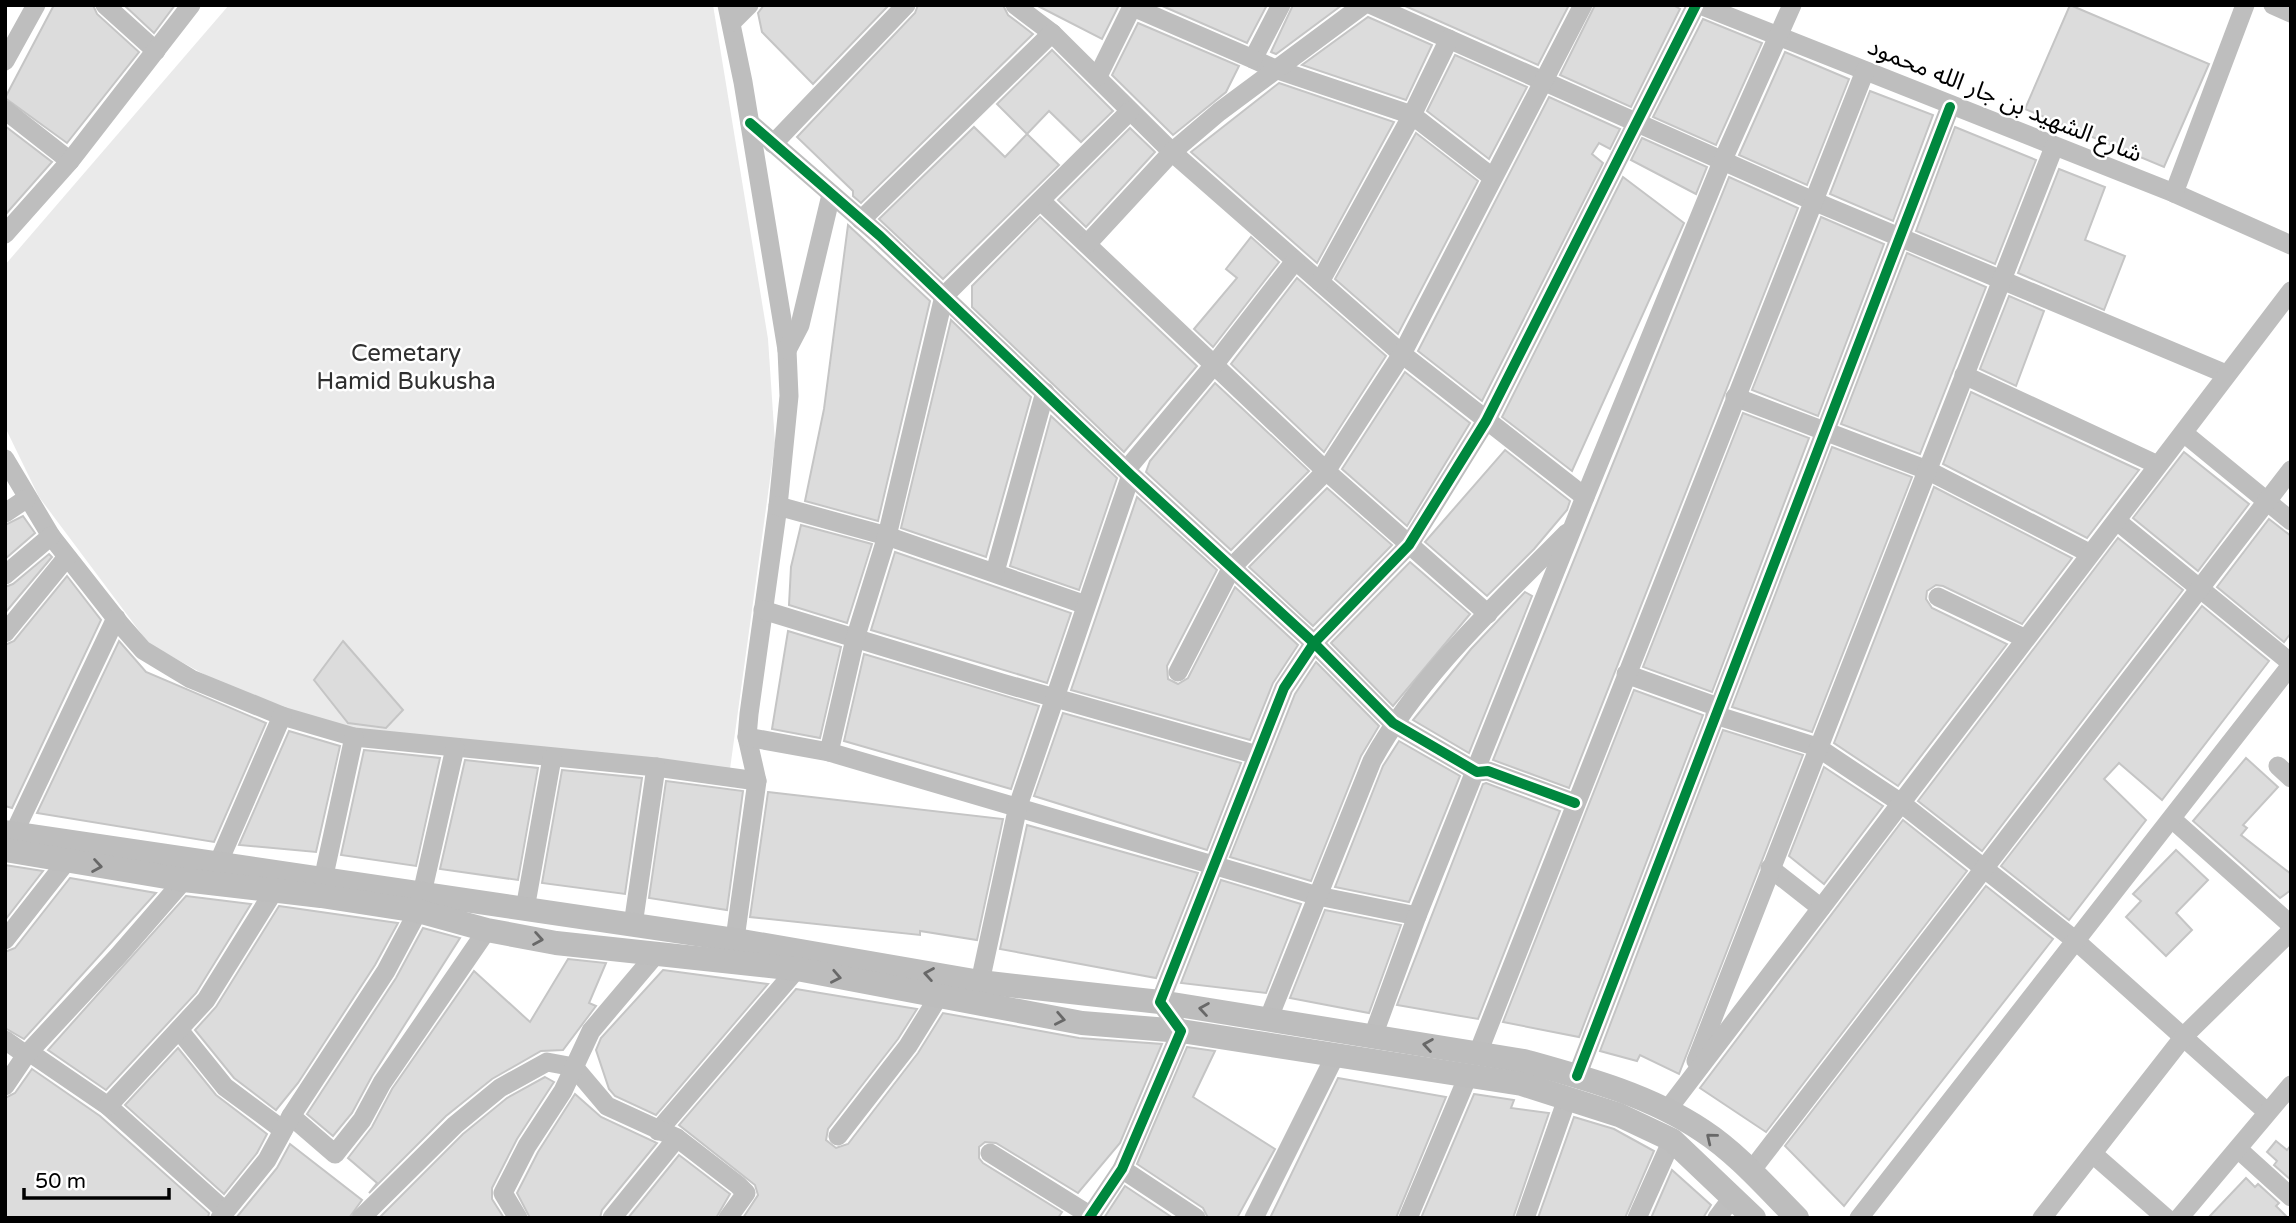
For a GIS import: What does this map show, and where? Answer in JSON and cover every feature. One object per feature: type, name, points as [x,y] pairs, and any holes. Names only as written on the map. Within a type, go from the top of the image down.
[{"type":"main road","points":[[7,840],[67,861],[184,880],[274,891],[525,909],[633,925],[797,969],[1082,1023],[1181,1031],[1336,1054],[1473,1065],[1524,1061],[1577,1076],[1668,1109],[1705,1132],[1751,1171],[1797,1218]]},
{"type":"main road","points":[[7,840],[97,844],[217,866],[323,880],[420,902],[487,930],[556,943],[657,953],[733,951],[1160,1002],[1373,1037],[1473,1065],[1521,1084],[1619,1115],[1672,1140],[1754,1218]]},
{"type":"street","points":[[5,61],[36,5]]},
{"type":"street","points":[[105,5],[156,51]]},
{"type":"street","points":[[5,234],[70,160],[191,5]]},
{"type":"street","points":[[733,951],[757,781],[747,737],[778,506],[789,397],[787,350],[730,13],[749,5]]},
{"type":"street","points":[[773,144],[906,5]]},
{"type":"street","points":[[1015,5],[1052,33],[1172,152],[1294,261],[1402,354],[1585,496]]},
{"type":"street","points":[[1253,59],[1281,5]]},
{"type":"street","points":[[1087,244],[1172,152],[1275,69],[1363,5]]},
{"type":"street","points":[[1372,5],[1543,84],[1811,201],[2000,277],[2226,374]]},
{"type":"street","points":[[1178,672],[1232,567],[1326,471],[1402,354],[1583,5]]},
{"type":"street","points":[[990,1153],[1090,1217],[1122,1169],[1181,1031],[1160,1002],[1284,688],[1314,643],[1409,545],[1486,421],[1698,5]]},
{"type":"street","name":"شارع الشهيد بن جار الله محمود","points":[[1698,5],[1950,107],[2174,192],[2291,245]]},
{"type":"street","points":[[1373,1037],[1417,916],[1585,496],[1722,162],[1792,5]]},
{"type":"street","points":[[2174,192],[2245,5]]},
{"type":"street","points":[[2273,5],[2291,13]]},
{"type":"street","points":[[1098,76],[1133,6],[1275,69],[1412,115],[1492,177]]},
{"type":"street","points":[[861,220],[1052,33]]},
{"type":"street","points":[[1320,282],[1412,115],[1449,39]]},
{"type":"street","points":[[1408,1218],[1473,1065],[1811,201],[1865,71]]},
{"type":"street","points":[[1577,1076],[1950,107]]},
{"type":"street","points":[[5,110],[70,160]]},
{"type":"street","points":[[829,752],[855,639],[887,536],[943,296],[1042,202],[1130,111]]},
{"type":"street","points":[[750,123],[943,296],[1314,643],[1393,723],[1476,772],[1488,771],[1575,803]]},
{"type":"street","points":[[1688,1082],[2000,277],[2054,147]]},
{"type":"street","points":[[787,350],[800,326],[831,195]]},
{"type":"street","points":[[1042,202],[1326,471],[1488,614]]},
{"type":"street","points":[[981,982],[1018,806],[1129,472],[1294,261]]},
{"type":"street","points":[[1668,1109],[2024,638],[2185,433],[2226,374],[2291,291]]},
{"type":"street","points":[[1964,375],[2158,465]]},
{"type":"street","points":[[995,572],[1045,392]]},
{"type":"street","points":[[1735,397],[1927,470],[2089,553]]},
{"type":"street","points":[[2185,433],[2291,521]]},
{"type":"street","points":[[5,459],[26,499],[51,536],[143,650],[191,679],[282,716],[354,737],[656,767],[757,781]]},
{"type":"street","points":[[1751,1171],[2291,470]]},
{"type":"street","points":[[5,513],[26,499]]},
{"type":"street","points":[[778,506],[887,536],[1086,605]]},
{"type":"street","points":[[1859,1218],[2291,664],[2117,521]]},
{"type":"street","points":[[1268,1020],[1372,761],[1393,723],[1488,614],[1573,528]]},
{"type":"street","points":[[5,575],[51,536]]},
{"type":"street","points":[[5,633],[67,557]]},
{"type":"street","points":[[1938,597],[2024,638]]},
{"type":"street","points":[[763,610],[1257,755]]},
{"type":"street","points":[[7,840],[116,618]]},
{"type":"street","points":[[1626,674],[1817,747],[1901,803],[1986,867],[2076,941],[2185,1035],[2267,1112]]},
{"type":"street","points":[[217,866],[282,716]]},
{"type":"street","points":[[323,880],[354,737]]},
{"type":"street","points":[[747,737],[829,752],[1318,896],[1417,916]]},
{"type":"street","points":[[5,1040],[108,1106],[222,1214],[267,1160],[287,1123],[338,1049],[420,902],[455,748]]},
{"type":"street","points":[[525,909],[552,758]]},
{"type":"street","points":[[633,925],[656,767]]},
{"type":"street","points":[[2172,818],[2291,925]]},
{"type":"street","points":[[5,940],[67,861]]},
{"type":"street","points":[[1770,868],[1821,908]]},
{"type":"street","points":[[5,1086],[28,1053],[184,880]]},
{"type":"street","points":[[108,1106],[206,1000],[274,891]]},
{"type":"street","points":[[178,1030],[225,1087],[335,1154],[362,1120],[382,1083],[487,930]]},
{"type":"street","points":[[2042,1218],[2185,1035],[2291,931]]},
{"type":"street","points":[[518,1218],[503,1193],[527,1146],[563,1091],[591,1031],[657,953]]},
{"type":"street","points":[[658,1131],[797,969]]},
{"type":"street","points":[[838,1136],[908,1046],[939,996]]},
{"type":"street","points":[[1254,1218],[1336,1054]]},
{"type":"street","points":[[361,1218],[455,1125],[500,1088],[547,1062],[574,1067],[607,1106],[677,1138],[747,1193],[728,1218]]},
{"type":"street","points":[[2179,1218],[2291,1085]]},
{"type":"street","points":[[1525,1218],[1567,1099]]},
{"type":"street","points":[[612,1218],[677,1138]]},
{"type":"street","points":[[1637,1218],[1672,1140]]},
{"type":"street","points":[[2238,1149],[2291,1197]]},
{"type":"street","points":[[2093,1154],[2166,1218]]},
{"type":"street","points":[[1122,1169],[1196,1218]]},
{"type":"street","points":[[1717,1218],[1732,1198]]},
{"type":"green space","name":"Cemetary Hamid Bukusha","points":[[229,5],[713,5],[768,339],[775,443],[730,769],[357,731],[264,702],[218,682],[149,644],[39,497],[5,427],[5,265]]},
{"type":"building","points":[[54,5],[93,5],[97,14],[139,52],[67,143],[5,98]]},
{"type":"building","points":[[124,5],[175,5],[154,33]]},
{"type":"building","points":[[764,5],[889,5],[813,84],[762,32],[758,13]]},
{"type":"building","points":[[918,5],[1003,5],[1008,15],[1033,34],[861,203],[853,196],[853,191],[797,137],[915,13]]},
{"type":"building","points":[[1036,5],[1119,5],[1102,39]]},
{"type":"building","points":[[1160,5],[1267,5],[1247,43]]},
{"type":"building","points":[[1293,5],[1342,5],[1276,54],[1271,52]]},
{"type":"building","points":[[1403,5],[1569,5],[1538,65]]},
{"type":"building","points":[[1595,5],[1673,5],[1680,9],[1631,107],[1560,75]]},
{"type":"building","points":[[2070,5],[2209,64],[2164,167],[2025,109]]},
{"type":"building","points":[[1368,17],[1432,45],[1406,100],[1302,65]]},
{"type":"building","points":[[1703,19],[1762,43],[1716,145],[1653,117]]},
{"type":"building","points":[[1138,23],[1239,66],[1226,92],[1173,135],[1112,75]]},
{"type":"building","points":[[1052,50],[1113,111],[1081,142],[1049,111],[1027,134],[997,104]]},
{"type":"building","points":[[1785,52],[1849,79],[1807,185],[1739,155]]},
{"type":"building","points":[[1455,55],[1527,87],[1489,159],[1427,111]]},
{"type":"building","points":[[1279,83],[1394,122],[1317,263],[1191,152]]},
{"type":"building","points":[[1870,91],[1933,115],[1893,221],[1830,194]]},
{"type":"building","points":[[1549,97],[1620,129],[1610,149],[1599,143],[1592,154],[1603,163],[1482,401],[1418,351]]},
{"type":"building","points":[[5,126],[52,162],[5,215]]},
{"type":"building","points":[[974,127],[1005,157],[1027,134],[1059,165],[943,279],[879,219]]},
{"type":"building","points":[[1955,127],[2036,160],[1995,264],[1916,231]]},
{"type":"building","points":[[1130,128],[1155,152],[1086,227],[1058,200]]},
{"type":"building","points":[[1416,133],[1478,181],[1398,334],[1335,279]]},
{"type":"building","points":[[1642,138],[1707,167],[1696,194],[1631,160]]},
{"type":"building","points":[[2059,169],[2105,187],[2085,240],[2125,256],[2104,310],[2018,273]]},
{"type":"building","points":[[1623,177],[1684,223],[1572,471],[1502,417]]},
{"type":"building","points":[[1729,177],[1798,208],[1569,788],[1493,760]]},
{"type":"building","points":[[1040,217],[1197,366],[1124,452],[972,307],[972,286]]},
{"type":"building","points":[[1821,217],[1884,244],[1818,416],[1752,390]]},
{"type":"building","points":[[848,225],[930,301],[878,521],[805,501],[824,409]]},
{"type":"building","points":[[1251,237],[1279,262],[1213,347],[1194,329],[1237,278],[1226,269]]},
{"type":"building","points":[[1907,253],[1986,287],[1920,454],[1841,424]]},
{"type":"building","points":[[1297,278],[1386,356],[1324,452],[1231,364]]},
{"type":"building","points":[[2009,296],[2044,311],[2016,386],[1980,369]]},
{"type":"building","points":[[951,320],[1031,397],[986,557],[901,528]]},
{"type":"building","points":[[1405,372],[1470,423],[1407,526],[1342,469]]},
{"type":"building","points":[[1215,383],[1309,471],[1231,550],[1146,472],[1150,461]]},
{"type":"building","points":[[1971,392],[2139,470],[2087,538],[1943,464]]},
{"type":"building","points":[[1743,413],[1809,438],[1712,692],[1643,667]]},
{"type":"building","points":[[1051,416],[1117,478],[1079,590],[1010,566]]},
{"type":"building","points":[[1832,447],[1912,477],[1812,732],[1732,707]]},
{"type":"building","points":[[1505,450],[1570,501],[1567,510],[1534,549],[1487,596],[1425,542]]},
{"type":"building","points":[[2184,452],[2249,504],[2198,571],[2133,518]]},
{"type":"building","points":[[1934,487],[2072,558],[2022,624],[1943,586],[1936,585],[1927,591],[1926,599],[1932,608],[2007,644],[1898,786],[1834,743]]},
{"type":"building","points":[[1327,488],[1392,545],[1313,626],[1249,567]]},
{"type":"building","points":[[1137,497],[1217,570],[1167,666],[1168,679],[1178,684],[1188,678],[1235,587],[1298,645],[1273,683],[1250,740],[1071,690]]},
{"type":"building","points":[[23,516],[35,533],[5,559],[5,525]]},
{"type":"building","points":[[2269,519],[2291,536],[2291,633],[2284,642],[2217,587]]},
{"type":"building","points":[[801,525],[872,544],[847,623],[789,605],[791,567]]},
{"type":"building","points":[[2118,538],[2183,590],[1982,851],[1918,801]]},
{"type":"building","points":[[895,552],[1071,613],[1047,683],[871,630]]},
{"type":"building","points":[[49,554],[52,557],[5,613],[5,587],[13,584]]},
{"type":"building","points":[[1410,562],[1470,614],[1393,706],[1331,643]]},
{"type":"building","points":[[67,576],[101,620],[12,808],[5,806],[5,645],[14,641]]},
{"type":"building","points":[[1525,592],[1532,596],[1469,753],[1413,720],[1471,649]]},
{"type":"building","points":[[2202,606],[2269,661],[2162,800],[2119,763],[2104,779],[2146,820],[2069,920],[2001,866]]},
{"type":"building","points":[[788,631],[841,647],[820,738],[772,729]]},
{"type":"building","points":[[119,641],[146,672],[266,723],[214,842],[37,813]]},
{"type":"building","points":[[343,641],[403,710],[386,728],[348,723],[314,680]]},
{"type":"building","points":[[864,654],[1039,706],[1011,789],[844,741]]},
{"type":"building","points":[[1316,662],[1379,726],[1361,756],[1311,881],[1230,857],[1295,694]]},
{"type":"building","points":[[1634,690],[1703,715],[1579,1037],[1503,1022]]},
{"type":"building","points":[[1063,713],[1241,763],[1207,850],[1034,796]]},
{"type":"building","points":[[1723,730],[1803,755],[1679,1074],[1640,1055],[1637,1061],[1600,1051]]},
{"type":"building","points":[[289,731],[340,746],[316,852],[239,845]]},
{"type":"building","points":[[1399,741],[1460,776],[1409,902],[1335,887],[1383,766]]},
{"type":"building","points":[[364,750],[440,758],[416,866],[341,855]]},
{"type":"building","points":[[2246,758],[2278,787],[2243,825],[2247,828],[2241,835],[2291,874],[2291,890],[2280,898],[2193,821]]},
{"type":"building","points":[[465,760],[538,768],[518,880],[440,869]]},
{"type":"building","points":[[1824,767],[1883,806],[1824,884],[1789,856]]},
{"type":"building","points":[[562,770],[642,778],[625,894],[542,883]]},
{"type":"building","points":[[666,781],[743,791],[727,910],[649,898]]},
{"type":"building","points":[[1483,784],[1560,811],[1478,1019],[1397,1005]]},
{"type":"building","points":[[768,792],[1003,819],[977,940],[920,931],[920,935],[750,917]]},
{"type":"building","points":[[1903,820],[1967,871],[1766,1132],[1700,1088]]},
{"type":"building","points":[[1027,825],[1198,873],[1156,978],[1000,949]]},
{"type":"building","points":[[2176,850],[2208,880],[2176,913],[2192,930],[2166,956],[2126,917],[2141,901],[2133,894]]},
{"type":"building","points":[[5,865],[43,871],[5,920]]},
{"type":"building","points":[[70,878],[156,893],[24,1039],[5,1028],[5,952],[15,948]]},
{"type":"building","points":[[1221,880],[1301,904],[1266,993],[1181,983]]},
{"type":"building","points":[[1986,886],[2053,939],[1844,1206],[1785,1146]]},
{"type":"building","points":[[186,896],[251,904],[196,993],[106,1090],[48,1050]]},
{"type":"building","points":[[279,906],[398,923],[375,965],[298,1083],[276,1110],[234,1078],[195,1030],[216,1007]]},
{"type":"building","points":[[1325,910],[1401,925],[1369,1013],[1290,998]]},
{"type":"building","points":[[423,928],[460,938],[372,1076],[352,1113],[333,1136],[307,1114],[396,978]]},
{"type":"building","points":[[568,959],[606,963],[589,1003],[596,1006],[563,1050],[541,1051],[492,1079],[446,1116],[369,1193],[377,1183],[348,1158],[372,1127],[392,1089],[474,971],[530,1022]]},
{"type":"building","points":[[663,970],[768,984],[656,1115],[615,1096],[609,1089],[596,1050],[601,1038]]},
{"type":"building","points":[[796,989],[917,1009],[898,1039],[828,1129],[826,1140],[836,1148],[848,1144],[918,1053],[943,1013],[1079,1038],[1162,1044],[1120,1143],[1078,1193],[996,1143],[985,1142],[979,1147],[979,1158],[983,1163],[1062,1212],[1058,1218],[743,1218],[758,1195],[755,1185],[679,1125]]},
{"type":"building","points":[[1187,1047],[1215,1051],[1193,1097],[1275,1149],[1237,1218],[1208,1218],[1203,1208],[1137,1164]]},
{"type":"building","points":[[178,1048],[216,1095],[267,1134],[257,1153],[224,1194],[125,1105]]},
{"type":"building","points":[[32,1069],[100,1116],[209,1213],[208,1218],[5,1218],[5,1098],[15,1093]]},
{"type":"building","points":[[545,1077],[554,1082],[517,1139],[492,1188],[492,1199],[504,1218],[379,1218],[463,1134],[507,1098]]},
{"type":"building","points":[[1338,1078],[1446,1097],[1396,1218],[1270,1218]]},
{"type":"building","points":[[575,1094],[601,1117],[657,1143],[602,1210],[600,1218],[530,1218],[517,1193],[538,1152]]},
{"type":"building","points":[[1474,1094],[1514,1100],[1511,1108],[1549,1113],[1513,1218],[1421,1218]]},
{"type":"building","points":[[1574,1117],[1614,1129],[1654,1151],[1625,1218],[1538,1218]]},
{"type":"building","points":[[2276,1141],[2287,1150],[2291,1145],[2291,1180],[2274,1165],[2277,1161],[2267,1152]]},
{"type":"building","points":[[290,1144],[362,1200],[349,1218],[236,1218],[277,1168]]},
{"type":"building","points":[[679,1155],[730,1194],[716,1218],[628,1218]]},
{"type":"building","points":[[1672,1170],[1711,1205],[1703,1218],[1651,1218]]},
{"type":"building","points":[[2246,1178],[2255,1187],[2258,1184],[2279,1203],[2276,1206],[2288,1218],[2208,1218]]},
{"type":"building","points":[[1125,1186],[1173,1218],[1104,1218]]},
{"type":"cycle path","points":[[1089,1218],[1122,1169],[1181,1031],[1160,1002],[1284,688],[1314,643],[1409,545],[1486,421],[1696,5]]},
{"type":"cycle path","points":[[1577,1076],[1950,107]]},
{"type":"cycle path","points":[[750,123],[880,236],[1131,475],[1314,643],[1393,723],[1477,772],[1488,771],[1575,803]]}]
